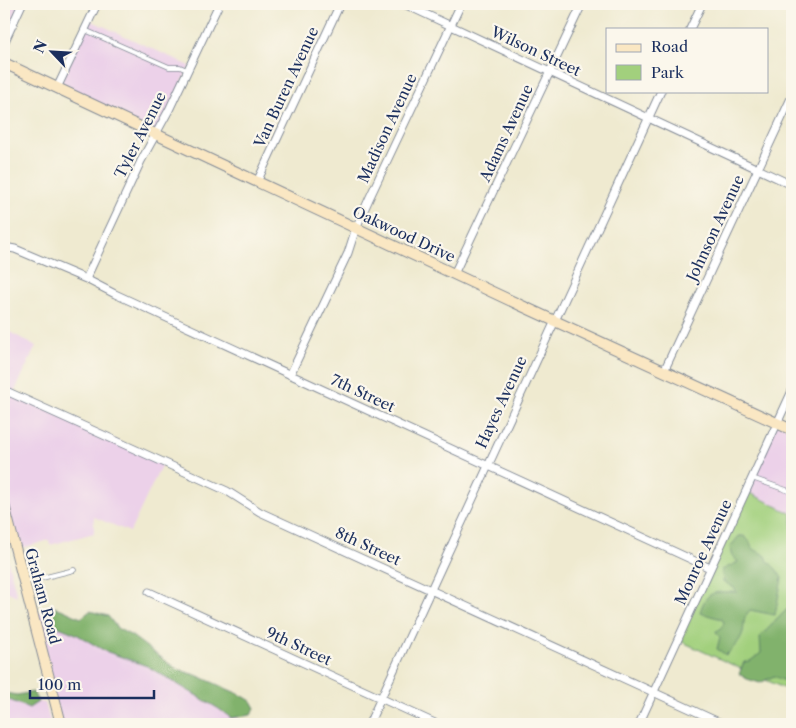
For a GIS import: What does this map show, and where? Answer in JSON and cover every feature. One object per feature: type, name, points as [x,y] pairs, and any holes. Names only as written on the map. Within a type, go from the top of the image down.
[{"type":"street","points":[[4,43],[22,4]]},
{"type":"street","points":[[57,88],[98,4]]},
{"type":"street","name":"Tyler Avenue","points":[[86,279],[137,169],[219,4]]},
{"type":"street","name":"Van Buren Avenue","points":[[257,182],[340,4]]},
{"type":"street","name":"Wilson Street","points":[[404,4],[792,185]]},
{"type":"street","name":"Madison Avenue","points":[[290,375],[348,253],[356,228],[461,4]]},
{"type":"street","name":"Adams Avenue","points":[[454,274],[582,4]]},
{"type":"street","points":[[690,28],[702,4]]},
{"type":"street","name":"Oakwood Drive","points":[[4,63],[792,430]]},
{"type":"street","name":"Hayes Avenue","points":[[369,724],[661,92]]},
{"type":"street","name":"Johnson Avenue","points":[[664,371],[792,96]]},
{"type":"street","name":"7th Street","points":[[4,247],[15,249],[86,279],[710,568]]},
{"type":"street","name":"8th Street","points":[[4,390],[226,492],[260,512],[722,724]]},
{"type":"street","name":"Monroe Avenue","points":[[639,724],[792,391]]},
{"type":"street","name":"Graham Road","points":[[4,505],[61,724]]},
{"type":"street","name":"9th Street","points":[[149,592],[436,724]]},
{"type":"lane","points":[[85,30],[169,67],[180,67],[187,70]]},
{"type":"lane","points":[[752,478],[792,492]]},
{"type":"lane","points":[[24,582],[74,570]]},
{"type":"shaded area","points":[[4,4],[22,4],[4,43]]},
{"type":"shaded area","points":[[90,20],[190,66],[156,133],[57,88]]},
{"type":"shaded area","points":[[4,329],[36,346],[14,393],[163,462],[130,532],[94,517],[94,533],[50,545],[49,540],[16,550],[4,505]]},
{"type":"shaded area","points":[[777,423],[792,430],[792,514],[746,491]]},
{"type":"shaded area","points":[[4,546],[17,596],[4,590]]},
{"type":"shaded area","points":[[31,609],[243,705],[235,724],[61,724]]},
{"type":"shaded area","points":[[4,698],[29,707],[38,702],[45,703],[51,724],[4,724]]},
{"type":"green space","points":[[746,491],[792,514],[792,692],[678,640]]},
{"type":"green space","points":[[739,536],[744,536],[750,542],[752,548],[766,556],[782,578],[775,615],[750,610],[745,618],[740,639],[726,655],[717,649],[720,637],[716,631],[720,630],[724,623],[722,619],[700,613],[702,605],[709,596],[718,592],[737,592],[723,581],[722,570],[738,562],[731,554],[730,547]]},
{"type":"green space","points":[[47,606],[61,609],[81,618],[90,611],[108,616],[117,628],[132,636],[176,669],[196,675],[243,696],[251,701],[255,708],[251,715],[231,718],[147,666],[105,651],[76,634],[49,623]]},
{"type":"green space","points":[[787,609],[792,626],[792,692],[789,683],[774,676],[760,683],[739,674],[744,662],[750,661],[761,653],[760,637]]},
{"type":"green space","points":[[33,692],[38,702],[29,708],[4,698],[4,693],[17,695]]}]
